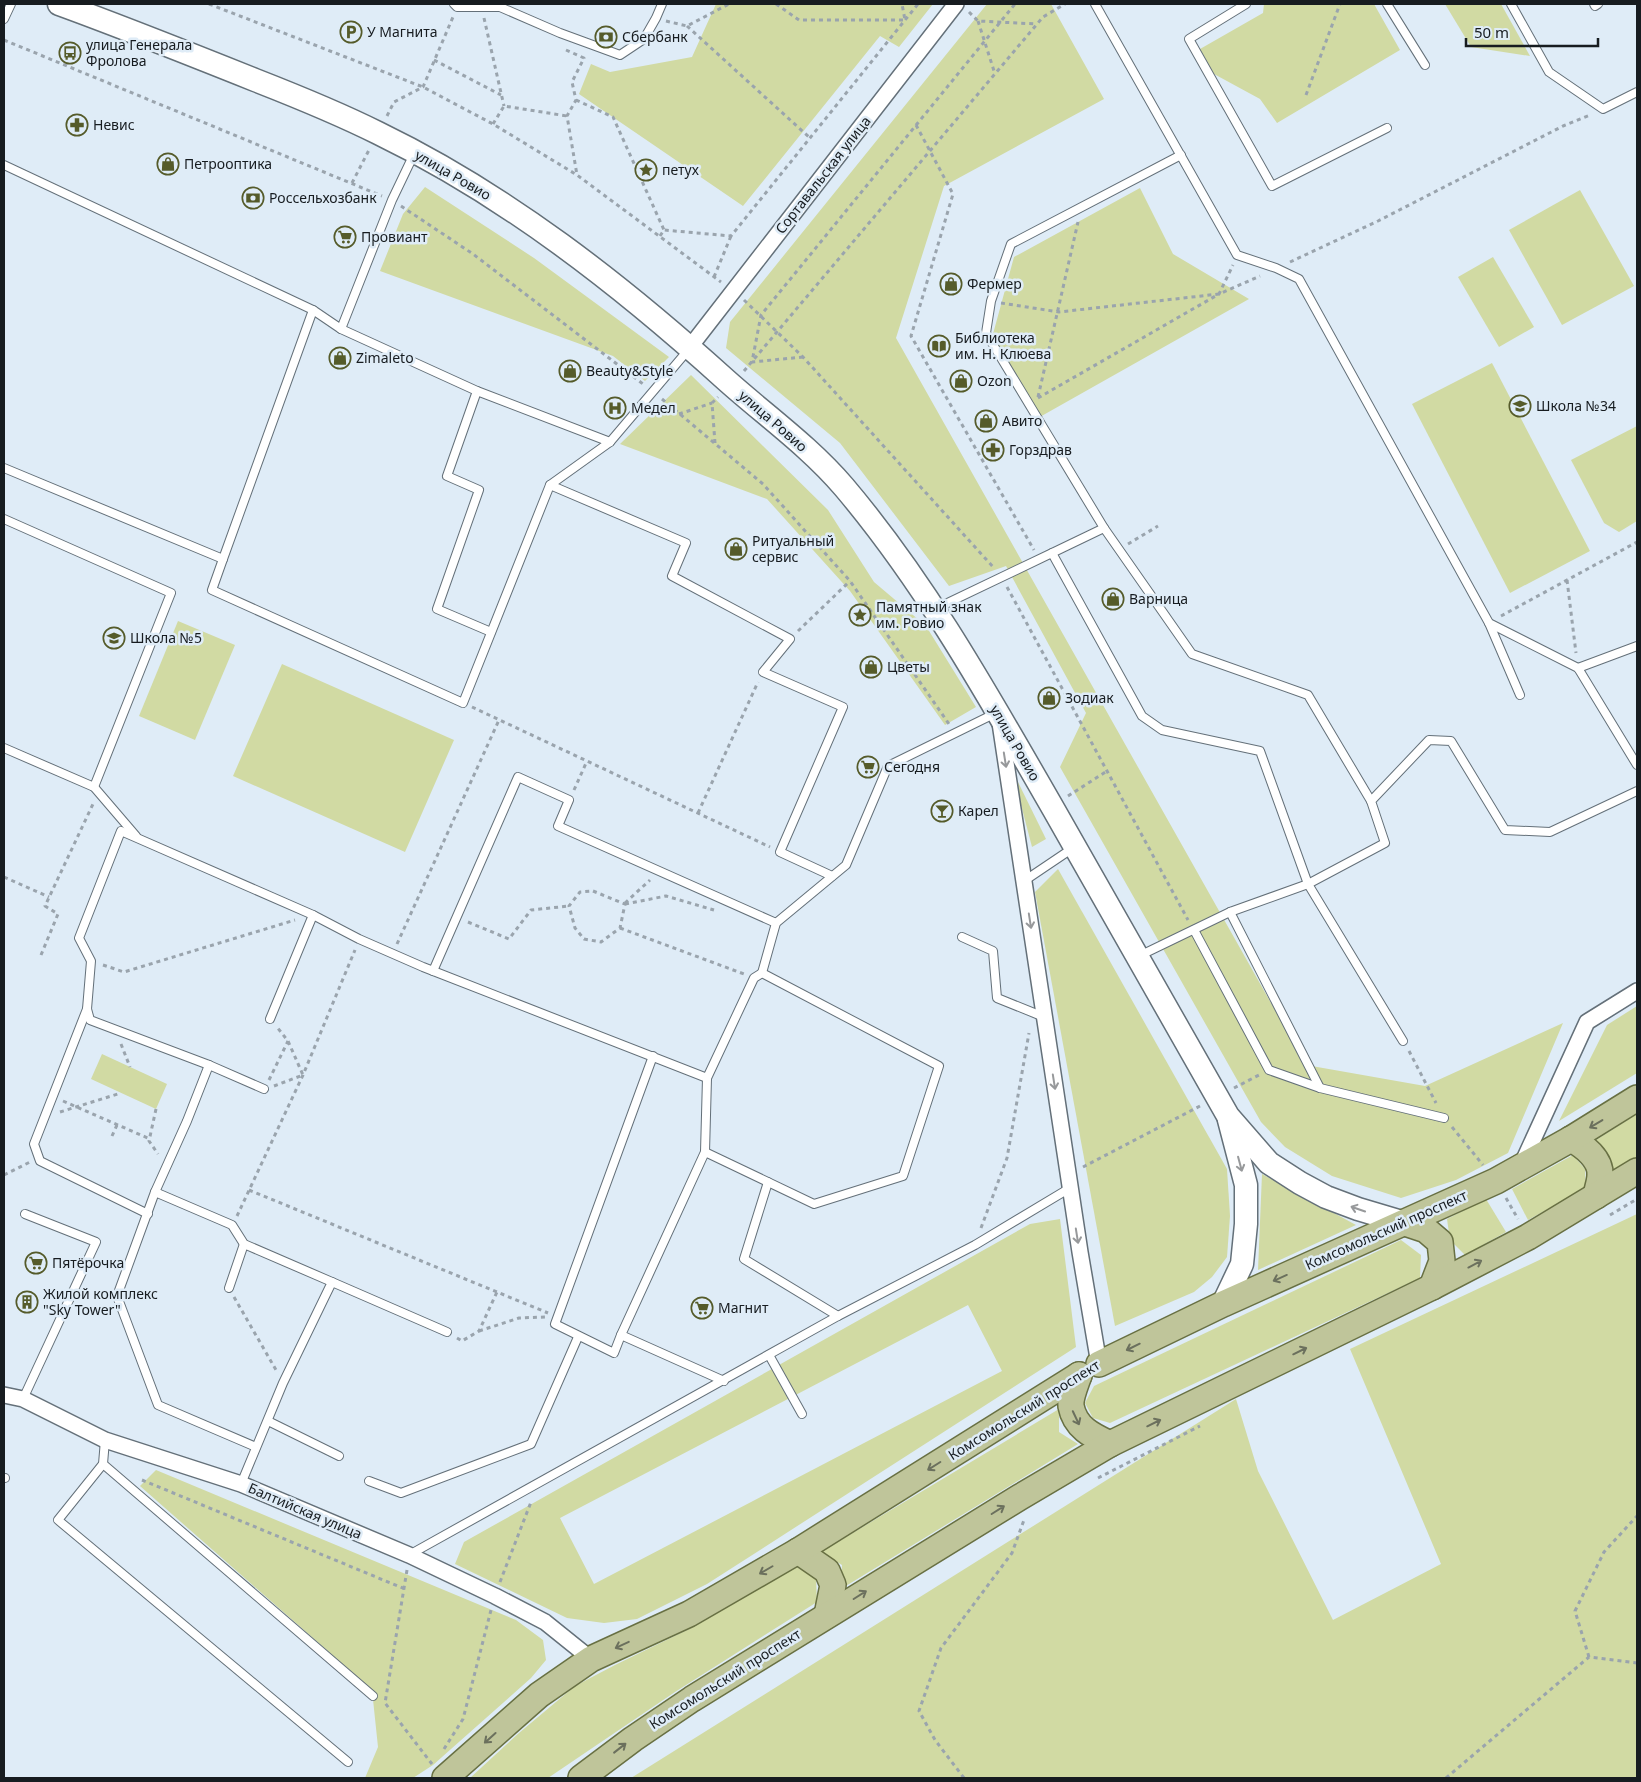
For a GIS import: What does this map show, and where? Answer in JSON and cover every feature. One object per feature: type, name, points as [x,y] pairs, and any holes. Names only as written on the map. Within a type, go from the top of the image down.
[{"type":"main road","name":"улица Ровио","points":[[59,4],[286,92],[378,132],[487,194],[557,240],[690,347],[730,384],[794,437],[840,483],[890,544],[934,610],[998,712],[1228,1116],[1269,1163],[1300,1183],[1334,1200],[1404,1223]]},
{"type":"main road","name":"Комсомольский проспект","points":[[441,1768],[591,1659],[689,1614],[798,1551],[1089,1369],[1223,1304],[1496,1181],[1571,1139],[1637,1098]]},
{"type":"main road","name":"улица Ровио","points":[[1223,1304],[1242,1264],[1246,1224],[1246,1185],[1228,1116]]},
{"type":"main road","points":[[1571,1139],[1586,1147],[1600,1173],[1600,1207]]},
{"type":"main road","name":"Комсомольский проспект","points":[[581,1778],[633,1738],[692,1699],[1020,1497],[1110,1444],[1432,1287],[1528,1236],[1600,1207],[1637,1171]]},
{"type":"main road","points":[[1404,1223],[1426,1230],[1440,1242],[1442,1261],[1432,1287]]},
{"type":"main road","points":[[1089,1369],[1071,1405],[1078,1424],[1091,1435],[1110,1444]]},
{"type":"main road","points":[[798,1551],[827,1571],[833,1585],[827,1615]]},
{"type":"street","name":"Сортавальская улица","points":[[690,347],[961,7]]},
{"type":"street","points":[[998,712],[1024,881],[1039,1015],[1069,1181],[1089,1369]]},
{"type":"street","points":[[1521,1166],[1587,1022],[1637,991]]},
{"type":"street","name":"Балтийская улица","points":[[4,1395],[23,1399],[105,1440],[241,1484],[409,1555],[545,1622],[591,1659]]},
{"type":"lane","points":[[4,19],[11,4]]},
{"type":"lane","points":[[454,4],[457,7],[500,7],[560,33],[620,55],[644,39],[662,4]]},
{"type":"lane","points":[[1095,4],[1237,255],[1276,268],[1299,279],[1490,623],[1520,695]]},
{"type":"lane","points":[[1246,4],[1189,39],[1272,186],[1387,128]]},
{"type":"lane","points":[[1387,4],[1424,65]]},
{"type":"lane","points":[[1511,4],[1548,72],[1603,109],[1637,92]]},
{"type":"lane","points":[[1594,4],[1594,6],[1598,4]]},
{"type":"lane","points":[[341,329],[392,200],[415,152]]},
{"type":"lane","points":[[1138,957],[1230,912],[1308,884],[1385,843],[1371,801],[1308,695],[1192,654],[1104,528],[986,333],[991,301],[1011,244],[1181,155]]},
{"type":"lane","points":[[4,165],[313,310],[341,329],[477,391],[610,442]]},
{"type":"lane","points":[[313,310],[212,590],[463,703],[550,485],[610,442],[690,347]]},
{"type":"lane","points":[[477,391],[447,476],[479,490],[437,609],[491,632]]},
{"type":"lane","points":[[4,468],[223,559]]},
{"type":"lane","points":[[550,485],[686,543],[672,576],[790,639],[763,672],[842,706],[780,852],[832,876]]},
{"type":"lane","points":[[4,519],[171,593],[96,789]]},
{"type":"lane","points":[[934,610],[1104,528]]},
{"type":"lane","points":[[1052,553],[1142,716],[1162,730],[1260,751],[1308,884],[1403,1041]]},
{"type":"lane","points":[[1490,623],[1578,668],[1637,766]]},
{"type":"lane","points":[[1578,668],[1637,646]]},
{"type":"lane","points":[[653,1056],[555,1324],[578,1337],[614,1353],[705,1152],[707,1078],[754,978],[762,973],[776,923],[846,865],[888,766],[998,712]]},
{"type":"lane","points":[[1371,801],[1429,740],[1451,741],[1505,830],[1550,832],[1637,791]]},
{"type":"lane","points":[[4,748],[96,789],[138,839]]},
{"type":"lane","points":[[433,971],[518,777],[569,800],[558,826],[776,923]]},
{"type":"lane","points":[[148,1214],[40,1161],[34,1144],[87,1009],[90,961],[79,938],[121,831],[313,915],[359,939],[433,971],[707,1078]]},
{"type":"lane","points":[[1024,881],[1075,847]]},
{"type":"lane","points":[[1230,912],[1320,1088]]},
{"type":"lane","points":[[270,1019],[313,915]]},
{"type":"lane","points":[[1194,930],[1269,1070],[1320,1088],[1444,1118]]},
{"type":"lane","points":[[962,937],[993,951],[997,998],[1039,1015]]},
{"type":"lane","points":[[705,1152],[814,1204],[903,1176],[939,1066],[762,973]]},
{"type":"lane","points":[[87,1009],[90,1020],[209,1065],[264,1089]]},
{"type":"lane","points":[[209,1065],[187,1121],[155,1192],[117,1296],[158,1405],[256,1447]]},
{"type":"lane","points":[[409,1555],[838,1316],[975,1244],[1069,1181]]},
{"type":"lane","points":[[768,1182],[744,1259],[838,1316]]},
{"type":"lane","points":[[155,1192],[232,1226],[244,1244],[447,1332]]},
{"type":"lane","points":[[23,1399],[96,1242],[25,1214]]},
{"type":"lane","points":[[229,1288],[244,1244]]},
{"type":"lane","points":[[241,1484],[283,1383],[332,1282]]},
{"type":"lane","points":[[621,1334],[724,1380]]},
{"type":"lane","points":[[369,1480],[401,1493],[531,1444],[578,1337]]},
{"type":"lane","points":[[769,1355],[802,1414]]},
{"type":"lane","points":[[268,1421],[338,1456]]},
{"type":"lane","points":[[105,1440],[103,1464],[58,1520],[348,1762]]},
{"type":"lane","points":[[103,1464],[372,1696]]},
{"type":"path","points":[[209,4],[423,87],[493,124],[577,175],[733,292]]},
{"type":"path","points":[[687,26],[729,4]]},
{"type":"path","points":[[776,4],[799,20],[905,20]]},
{"type":"path","points":[[902,4],[905,20]]},
{"type":"path","points":[[714,277],[731,236],[918,4]]},
{"type":"path","points":[[752,362],[760,315],[1015,4]]},
{"type":"path","points":[[679,414],[712,403],[752,362],[1043,17],[1065,4]]},
{"type":"path","points":[[1306,95],[1340,4]]},
{"type":"path","points":[[961,7],[978,21],[995,74]]},
{"type":"path","points":[[423,87],[454,14]]},
{"type":"path","points":[[484,18],[504,106],[493,124]]},
{"type":"path","points":[[656,18],[687,26],[810,138]]},
{"type":"path","points":[[978,21],[1037,24]]},
{"type":"path","points":[[4,40],[392,200],[474,254],[653,392],[763,484],[850,581],[956,733]]},
{"type":"path","points":[[562,49],[584,58],[572,82],[576,100],[567,116],[577,175]]},
{"type":"path","points":[[434,60],[501,95]]},
{"type":"path","points":[[576,100],[612,117],[664,230]]},
{"type":"path","points":[[504,106],[567,116]]},
{"type":"path","points":[[1028,402],[1219,294],[1378,221],[1563,126],[1603,109]]},
{"type":"path","points":[[916,125],[953,194],[911,336],[1040,559]]},
{"type":"path","points":[[1038,397],[1059,312],[1081,209]]},
{"type":"path","points":[[664,230],[731,236]]},
{"type":"path","points":[[660,236],[664,230]]},
{"type":"path","points":[[1219,294],[1237,255]]},
{"type":"path","points":[[991,301],[1059,312],[1219,294]]},
{"type":"path","points":[[752,362],[803,357]]},
{"type":"path","points":[[712,403],[715,444]]},
{"type":"path","points":[[1119,549],[1158,526]]},
{"type":"path","points":[[1490,623],[1637,542]]},
{"type":"path","points":[[1566,580],[1578,668]]},
{"type":"path","points":[[790,639],[850,581]]},
{"type":"path","points":[[698,813],[763,672]]},
{"type":"path","points":[[463,703],[780,852]]},
{"type":"path","points":[[393,954],[499,720]]},
{"type":"path","points":[[569,800],[588,761]]},
{"type":"path","points":[[41,955],[58,914],[45,906],[96,789]]},
{"type":"path","points":[[569,906],[575,928],[584,939],[601,942],[620,928],[625,904],[660,872]]},
{"type":"path","points":[[4,877],[49,897]]},
{"type":"path","points":[[456,917],[510,939],[531,910],[569,906],[580,892],[593,891],[625,904],[666,896],[719,912]]},
{"type":"path","points":[[90,961],[124,972],[313,915]]},
{"type":"path","points":[[620,928],[754,978]]},
{"type":"path","points":[[232,1226],[303,1075],[359,939]]},
{"type":"path","points":[[975,1244],[1007,1158],[1039,1015]]},
{"type":"path","points":[[270,1019],[288,1041],[303,1075]]},
{"type":"path","points":[[114,1030],[130,1067]]},
{"type":"path","points":[[264,1089],[288,1041]]},
{"type":"path","points":[[1403,1041],[1444,1118],[1496,1181],[1528,1236]]},
{"type":"path","points":[[1069,1181],[1217,1097],[1269,1070]]},
{"type":"path","points":[[264,1089],[303,1075]]},
{"type":"path","points":[[45,1117],[121,1093]]},
{"type":"path","points":[[53,1096],[150,1139]]},
{"type":"path","points":[[156,1108],[150,1139],[158,1155]]},
{"type":"path","points":[[112,1136],[117,1125]]},
{"type":"path","points":[[4,1175],[39,1157]]},
{"type":"path","points":[[249,1190],[558,1317]]},
{"type":"path","points":[[1600,1207],[1637,1199]]},
{"type":"path","points":[[229,1288],[283,1383]]},
{"type":"path","points":[[479,1331],[497,1292]]},
{"type":"path","points":[[447,1332],[462,1341],[479,1331],[520,1318],[558,1317]]},
{"type":"path","points":[[1098,1478],[1204,1424]]},
{"type":"path","points":[[139,1478],[405,1589]]},
{"type":"path","points":[[443,1750],[463,1719],[495,1596],[539,1483]]},
{"type":"path","points":[[964,1778],[935,1740],[919,1711],[941,1648],[1012,1553],[1026,1514],[1018,1519]]},
{"type":"path","points":[[1589,1657],[1575,1611],[1604,1552],[1637,1516]]},
{"type":"path","points":[[409,1555],[405,1589],[385,1702],[433,1765],[441,1768]]},
{"type":"path","points":[[1446,1778],[1589,1657],[1637,1663]]},
{"type":"green space","points":[[716,4],[933,4],[899,47],[880,36],[743,206],[579,94],[591,64],[610,72],[692,57]]},
{"type":"green space","points":[[987,4],[1051,4],[1104,99],[944,186],[896,338],[1306,1065],[1425,1086],[1563,1023],[1508,1153],[1456,1180],[1401,1198],[1332,1176],[1285,1147],[1261,1122],[1060,767],[1086,713],[1006,566],[949,586],[840,443],[726,348],[730,322]]},
{"type":"green space","points":[[1264,4],[1374,4],[1400,50],[1277,123],[1260,99],[1214,74],[1200,49],[1263,13]]},
{"type":"green space","points":[[1445,4],[1501,4],[1530,56],[1471,47]]},
{"type":"green space","points":[[425,187],[534,258],[669,357],[645,381],[613,356],[380,271],[403,214]]},
{"type":"green space","points":[[1140,188],[1173,254],[1249,299],[1038,418],[993,334],[1014,257]]},
{"type":"green space","points":[[1580,190],[1634,286],[1562,325],[1509,230]]},
{"type":"green space","points":[[1493,257],[1534,327],[1499,347],[1458,277]]},
{"type":"green space","points":[[1492,363],[1590,551],[1510,593],[1412,404]]},
{"type":"green space","points":[[691,375],[828,510],[874,582],[926,626],[976,707],[945,725],[850,591],[767,499],[620,444]]},
{"type":"green space","points":[[1637,426],[1637,521],[1619,532],[1604,523],[1571,460]]},
{"type":"green space","points":[[178,621],[235,645],[195,740],[139,716]]},
{"type":"green space","points":[[282,664],[454,740],[405,852],[233,776]]},
{"type":"green space","points":[[1012,770],[1046,839],[1032,847]]},
{"type":"green space","points":[[1058,869],[1227,1169],[1230,1216],[1227,1257],[1212,1277],[1194,1292],[1115,1326],[1035,892]]},
{"type":"green space","points":[[1637,1006],[1637,1073],[1559,1121],[1607,1025]]},
{"type":"green space","points":[[102,1054],[167,1084],[156,1109],[91,1079]]},
{"type":"green space","points":[[1637,1114],[1637,1159],[1610,1176],[1608,1154],[1596,1140]]},
{"type":"green space","points":[[1573,1155],[1585,1169],[1586,1188],[1528,1220],[1512,1189]]},
{"type":"green space","points":[[1262,1174],[1356,1225],[1258,1270]]},
{"type":"green space","points":[[1486,1199],[1506,1232],[1465,1255],[1450,1240],[1447,1219]]},
{"type":"green space","points":[[1637,1214],[1637,1778],[631,1778],[1236,1399],[1258,1471],[1333,1620],[1441,1564],[1350,1349]]},
{"type":"green space","points":[[1060,1219],[1076,1347],[707,1584],[637,1619],[604,1623],[567,1618],[455,1564],[464,1542],[1030,1224]],"holes":[[[968,1305],[1002,1371],[594,1584],[560,1518]]]},
{"type":"green space","points":[[1401,1240],[1421,1255],[1420,1278],[1110,1423],[1093,1418],[1085,1403],[1094,1386]]},
{"type":"green space","points":[[1059,1409],[1059,1432],[1078,1444],[841,1589],[842,1565],[821,1552]]},
{"type":"green space","points":[[156,1470],[516,1620],[543,1640],[546,1660],[531,1678],[433,1765],[413,1778],[365,1778],[378,1747],[372,1690],[140,1486]]},
{"type":"green space","points":[[795,1566],[816,1578],[817,1602],[675,1692],[548,1778],[470,1778],[519,1733],[575,1686],[689,1629]]},
{"type":"place","name":"У Магнита","points":[[351,32]]},
{"type":"place","name":"Сбербанк","points":[[606,37]]},
{"type":"place","name":"улица Генерала Фролова","points":[[70,53]]},
{"type":"place","name":"Невис","points":[[77,125]]},
{"type":"place","name":"Петрооптика","points":[[168,164]]},
{"type":"place","name":"петух","points":[[646,170]]},
{"type":"place","name":"Россельхозбанк","points":[[253,198]]},
{"type":"place","name":"Провиант","points":[[345,237]]},
{"type":"place","name":"Фермер","points":[[951,284]]},
{"type":"place","name":"Библиотека им. Н. Клюева","points":[[939,346]]},
{"type":"place","name":"Zimaleto","points":[[340,358]]},
{"type":"place","name":"Beauty&Style","points":[[570,371]]},
{"type":"place","name":"Ozon","points":[[961,381]]},
{"type":"place","name":"Школа №34","points":[[1520,406]]},
{"type":"place","name":"Медел","points":[[615,408]]},
{"type":"place","name":"Авито","points":[[986,421]]},
{"type":"place","name":"Горздрав","points":[[993,450]]},
{"type":"place","name":"Ритуальный сервис","points":[[736,549]]},
{"type":"place","name":"Варница","points":[[1113,599]]},
{"type":"place","name":"Памятный знак им. Ровио","points":[[860,615]]},
{"type":"place","name":"Школа №5","points":[[114,638]]},
{"type":"place","name":"Цветы","points":[[871,667]]},
{"type":"place","name":"Зодиак","points":[[1049,698]]},
{"type":"place","name":"Сегодня","points":[[868,767]]},
{"type":"place","name":"Карел","points":[[942,811]]},
{"type":"place","name":"Пятёрочка","points":[[36,1263]]},
{"type":"place","name":"Жилой комплекс \"Sky Tower\"","points":[[27,1302]]},
{"type":"place","name":"Магнит","points":[[702,1308]]}]
